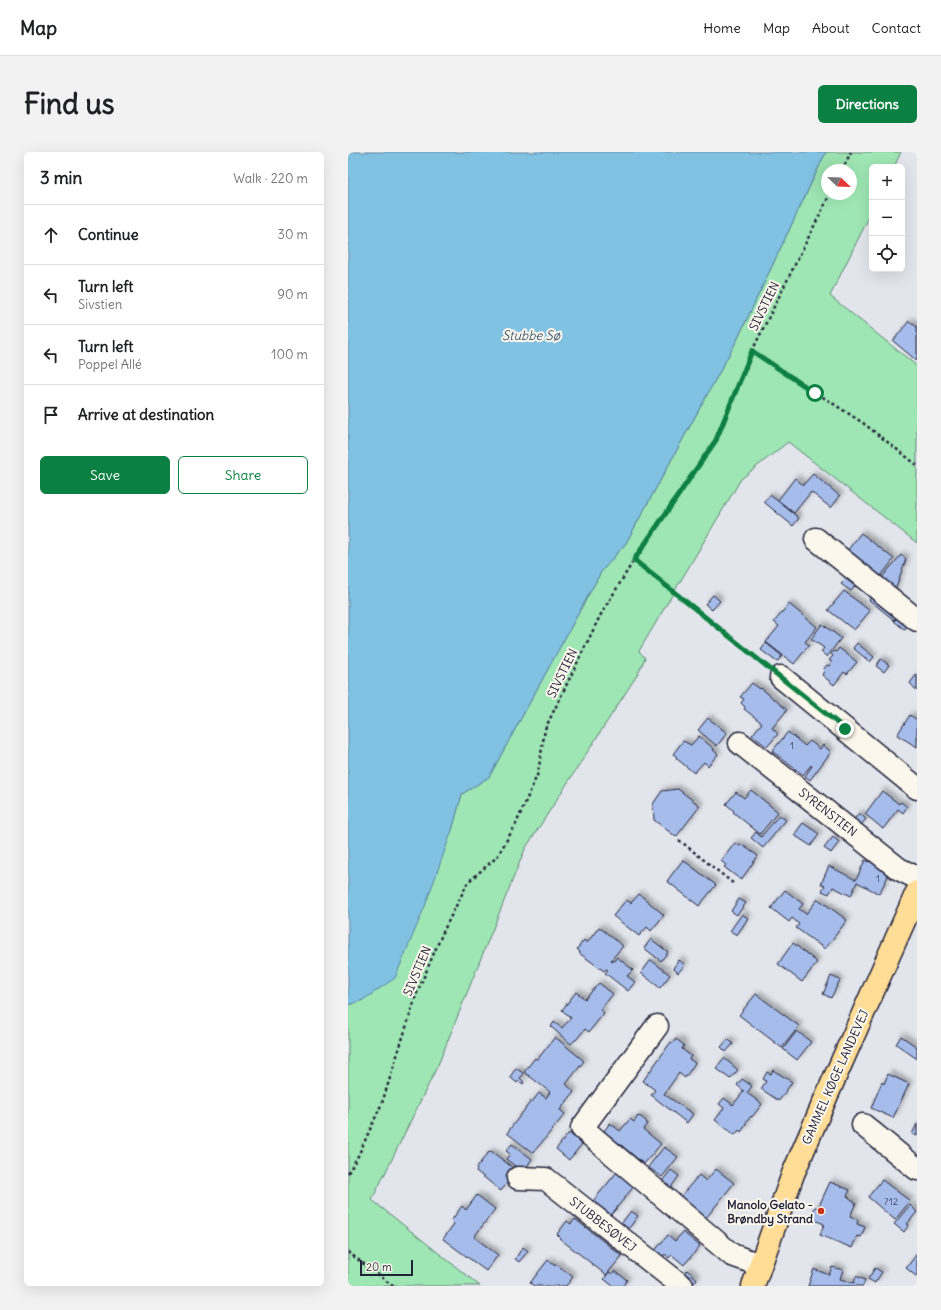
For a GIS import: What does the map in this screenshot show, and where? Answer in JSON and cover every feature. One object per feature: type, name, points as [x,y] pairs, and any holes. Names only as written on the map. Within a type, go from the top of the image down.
[{"type":"main road","name":"GAMMEL KØGE LANDEVEJ","points":[[752,1286],[793,1174],[826,1095],[916,891]]},
{"type":"street","points":[[816,539],[917,620]]},
{"type":"street","points":[[781,677],[917,788]]},
{"type":"street","name":"SYRENSTIEN","points":[[740,743],[899,869],[916,891]]},
{"type":"street","points":[[657,1026],[582,1128],[732,1255],[760,1265]]},
{"type":"street","points":[[863,1125],[917,1168]]},
{"type":"street","name":"STUBBESØVEJ","points":[[518,1178],[546,1179],[682,1286]]},
{"type":"path","points":[[845,164],[851,152]]},
{"type":"path","name":"SIVSTIEN","points":[[348,1173],[358,1156],[382,1103],[416,993],[443,932],[468,882],[497,858],[516,824],[538,773],[545,729],[600,616],[634,560],[716,440],[752,351],[827,200]]},
{"type":"path","points":[[752,351],[863,423],[917,466]]},
{"type":"path","points":[[634,560],[781,677]]},
{"type":"path","points":[[679,840],[734,884]]},
{"type":"path","points":[[348,1252],[393,1286]]},
{"type":"green space","points":[[826,152],[901,152],[895,164],[869,164],[869,217],[830,296],[917,366],[917,543],[788,442],[741,479],[639,651],[645,658],[639,672],[525,849],[438,1065],[372,1200],[480,1286],[348,1286],[348,1005],[363,1000],[452,830],[462,794],[489,777],[601,572],[626,543],[737,340]]},
{"type":"water","name":"Stubbe Sø","points":[[348,152],[826,152],[737,340],[626,543],[601,572],[489,777],[462,794],[452,830],[425,906],[395,978],[363,1000],[348,1005]]},
{"type":"building","points":[[909,321],[917,327],[917,361],[893,341]]},
{"type":"building","points":[[813,474],[840,496],[831,508],[811,492],[794,513],[778,500],[795,478],[803,485]]},
{"type":"building","points":[[770,495],[799,518],[793,526],[764,502]]},
{"type":"building","points":[[861,533],[894,559],[880,577],[847,551]]},
{"type":"building","points":[[901,555],[906,559],[893,595],[878,582]]},
{"type":"building","points":[[846,579],[855,586],[851,591],[841,584]]},
{"type":"building","points":[[844,591],[870,611],[854,630],[828,610]]},
{"type":"building","points":[[874,593],[899,613],[894,620],[869,600]]},
{"type":"building","points":[[713,595],[720,601],[712,610],[705,604]]},
{"type":"building","points":[[789,604],[817,627],[805,642],[809,645],[794,664],[766,642],[779,626],[774,622]]},
{"type":"building","points":[[899,616],[909,624],[905,630],[894,621]]},
{"type":"building","points":[[822,624],[841,638],[827,657],[821,652],[824,648],[811,639]]},
{"type":"building","points":[[766,643],[782,656],[777,662],[761,650]]},
{"type":"building","points":[[857,643],[874,657],[870,662],[853,648]]},
{"type":"building","points":[[839,648],[857,662],[847,674],[844,672],[834,685],[822,675],[823,670],[832,662],[829,660],[833,656],[831,654],[834,651],[836,652]]},
{"type":"building","points":[[881,659],[889,665],[884,672],[876,666]]},
{"type":"building","points":[[917,674],[917,691],[910,683]]},
{"type":"building","points":[[752,683],[760,689],[761,688],[787,710],[772,728],[778,734],[767,747],[752,735],[762,723],[744,709],[745,707],[741,703],[744,699],[740,697]]},
{"type":"building","points":[[910,715],[917,720],[917,747],[897,735]]},
{"type":"building","points":[[708,718],[727,733],[717,746],[698,730]]},
{"type":"building","points":[[788,732],[805,746],[810,741],[820,749],[823,745],[831,752],[810,780],[805,776],[812,766],[811,765],[803,775],[772,751]]},
{"type":"building","points":[[699,736],[718,754],[708,766],[704,762],[694,773],[673,754],[683,741],[691,745]]},
{"type":"building","points":[[678,789],[700,806],[676,837],[654,820],[653,804],[662,791]]},
{"type":"building","points":[[751,790],[778,812],[760,834],[733,812],[734,811],[726,804],[736,792],[744,798]]},
{"type":"building","points":[[882,791],[899,804],[901,802],[907,807],[903,813],[898,809],[883,829],[865,814]]},
{"type":"building","points":[[859,813],[866,819],[860,826],[853,821]]},
{"type":"building","points":[[779,815],[786,820],[763,848],[751,838],[756,832],[761,837]]},
{"type":"building","points":[[803,823],[819,834],[811,846],[794,835]]},
{"type":"building","points":[[833,837],[839,842],[831,853],[824,848]]},
{"type":"building","points":[[735,843],[740,846],[741,844],[758,856],[741,880],[724,867],[726,865],[721,861]]},
{"type":"building","points":[[683,860],[716,885],[699,906],[667,881]]},
{"type":"building","points":[[865,860],[869,862],[870,860],[891,870],[879,894],[857,882],[851,896],[833,887],[829,894],[822,891],[825,886],[821,884],[829,866],[856,880]]},
{"type":"building","points":[[785,890],[803,904],[799,909],[806,914],[818,899],[847,920],[825,949],[796,928],[799,924],[792,918],[789,922],[771,908]]},
{"type":"building","points":[[639,894],[664,915],[651,931],[647,927],[639,936],[613,916],[626,900],[631,903]]},
{"type":"building","points":[[739,899],[746,903],[737,915],[731,911]]},
{"type":"building","points":[[742,914],[748,918],[737,935],[730,931]]},
{"type":"building","points":[[599,927],[623,946],[611,960],[614,961],[617,957],[633,970],[627,976],[635,982],[628,991],[605,973],[608,970],[606,969],[604,971],[579,953],[580,952],[577,949],[584,940],[587,943]]},
{"type":"building","points":[[651,939],[668,952],[661,961],[644,948]]},
{"type":"building","points":[[793,943],[817,962],[802,982],[778,964]]},
{"type":"building","points":[[651,960],[670,975],[660,988],[641,973]]},
{"type":"building","points":[[679,960],[685,965],[678,973],[673,968]]},
{"type":"building","points":[[831,976],[840,980],[831,998],[823,994]]},
{"type":"building","points":[[599,983],[613,994],[600,1010],[604,1013],[589,1032],[585,1029],[571,1044],[551,1027],[554,1022],[562,1028],[571,1018],[562,1010],[576,992],[585,999]]},
{"type":"building","points":[[756,994],[799,1026],[782,1048],[739,1015]]},
{"type":"building","points":[[797,1031],[811,1042],[797,1060],[783,1049]]},
{"type":"building","points":[[901,1036],[917,1047],[917,1059],[896,1044]]},
{"type":"building","points":[[555,1037],[584,1061],[566,1084],[574,1092],[560,1110],[565,1114],[533,1153],[507,1133],[531,1101],[532,1102],[539,1093],[546,1098],[550,1092],[524,1072],[535,1058],[537,1060]]},
{"type":"building","points":[[676,1039],[684,1045],[682,1049],[691,1056],[689,1059],[695,1063],[685,1078],[679,1073],[664,1094],[693,1114],[687,1123],[651,1095],[655,1090],[643,1081],[671,1042],[673,1043]]},
{"type":"building","points":[[728,1039],[733,1044],[726,1052],[721,1047]]},
{"type":"building","points":[[724,1058],[738,1070],[730,1079],[716,1068]]},
{"type":"building","points":[[516,1068],[524,1074],[520,1078],[524,1082],[523,1084],[519,1081],[517,1083],[510,1077]]},
{"type":"building","points":[[773,1070],[792,1082],[779,1101],[761,1089],[766,1081],[763,1079],[767,1072],[771,1074]]},
{"type":"building","points":[[888,1074],[909,1084],[893,1118],[871,1108],[882,1082],[884,1084]]},
{"type":"building","points":[[742,1079],[752,1086],[747,1093],[762,1104],[745,1124],[746,1125],[741,1132],[739,1130],[735,1135],[715,1120],[724,1108],[719,1104],[724,1098],[733,1105],[744,1091],[737,1085]]},
{"type":"building","points":[[638,1116],[646,1121],[647,1124],[643,1129],[661,1144],[644,1164],[604,1131],[610,1123],[620,1131],[630,1119],[634,1122]]},
{"type":"building","points":[[917,1124],[917,1136],[912,1134]]},
{"type":"building","points":[[569,1133],[582,1144],[569,1160],[556,1149]]},
{"type":"building","points":[[512,1144],[532,1159],[523,1172],[506,1159],[510,1154],[506,1151]]},
{"type":"building","points":[[664,1147],[678,1157],[662,1177],[648,1167]]},
{"type":"building","points":[[491,1151],[517,1171],[501,1191],[476,1171],[476,1168]]},
{"type":"building","points":[[716,1169],[734,1183],[706,1218],[680,1197],[699,1175],[706,1181]]},
{"type":"building","points":[[671,1170],[679,1176],[667,1193],[658,1186]]},
{"type":"building","points":[[618,1171],[635,1185],[611,1215],[593,1201]]},
{"type":"building","points":[[882,1180],[910,1201],[895,1220],[868,1197]]},
{"type":"building","points":[[830,1182],[850,1190],[847,1196],[856,1203],[850,1216],[858,1220],[857,1224],[865,1227],[861,1237],[857,1236],[852,1248],[820,1235],[824,1224],[810,1218],[815,1207],[818,1208]]},
{"type":"building","points":[[477,1195],[495,1209],[474,1237],[498,1255],[486,1271],[443,1239],[454,1224],[451,1221],[462,1206],[466,1210]]},
{"type":"building","points":[[910,1205],[917,1212],[907,1224],[909,1225],[904,1232],[894,1224]]},
{"type":"building","points":[[631,1211],[638,1216],[627,1231],[620,1225]]},
{"type":"building","points":[[575,1219],[622,1256],[606,1275],[559,1238],[560,1237],[557,1234],[567,1221],[571,1224]]},
{"type":"building","points":[[683,1232],[700,1246],[684,1265],[672,1255],[669,1258],[665,1254],[659,1260],[652,1254],[668,1235],[675,1241]]},
{"type":"building","points":[[523,1247],[528,1251],[519,1262],[515,1259]]},
{"type":"building","points":[[917,1254],[917,1277],[906,1268]]},
{"type":"building","points":[[548,1260],[573,1277],[566,1286],[534,1286],[530,1283]]},
{"type":"building","points":[[832,1267],[843,1270],[840,1279],[854,1283],[856,1276],[865,1280],[863,1286],[808,1286],[814,1269],[829,1275]]},
{"type":"building","points":[[875,1268],[882,1272],[875,1283],[868,1279]]},
{"type":"building","points":[[687,1270],[697,1279],[692,1285],[681,1277]]},
{"type":"building","points":[[615,1271],[627,1280],[623,1286],[613,1286],[604,1279],[609,1272],[612,1274]]},
{"type":"place","name":"Manolo Gelato - Brøndby Strand","points":[[821,1211]]},
{"type":"route","points":[[815,393],[752,351],[716,440],[634,560],[845,729]]}]
